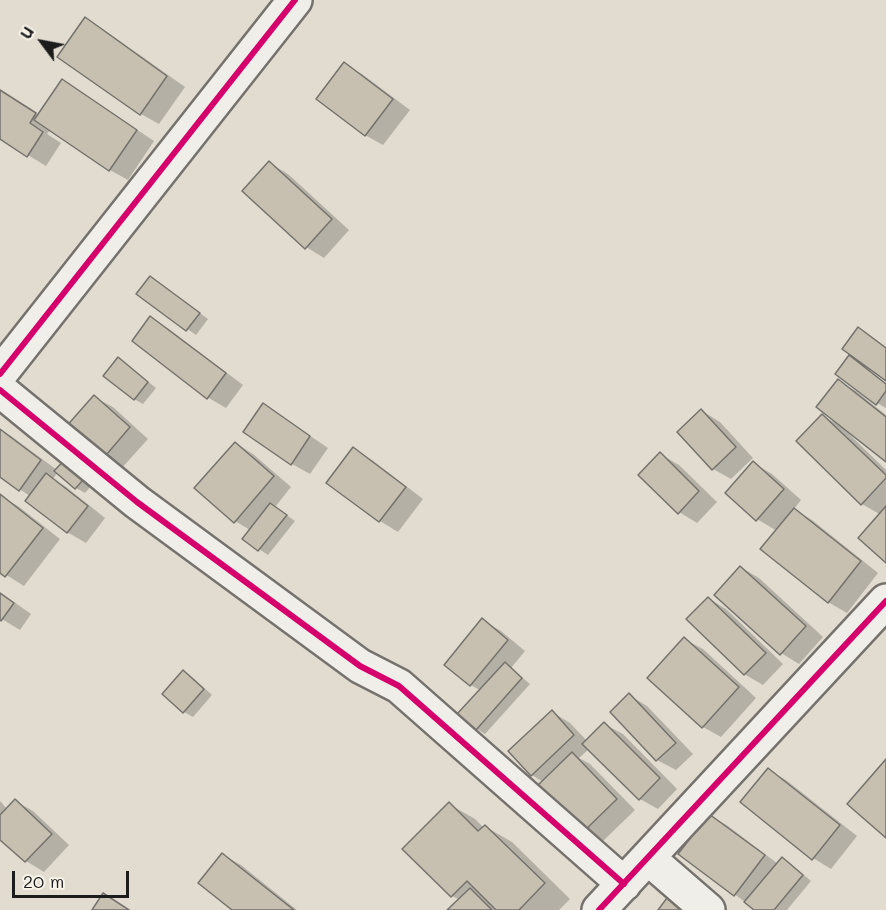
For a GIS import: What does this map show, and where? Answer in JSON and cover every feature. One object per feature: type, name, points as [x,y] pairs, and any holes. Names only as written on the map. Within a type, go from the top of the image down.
[{"type":"street","points":[[0,374],[295,0]]},
{"type":"street","points":[[0,390],[136,502],[360,666],[399,686],[624,884]]},
{"type":"street","points":[[599,910],[886,601]]},
{"type":"street","points":[[648,858],[708,910]]},
{"type":"building","points":[[85,17],[167,76],[140,115],[57,57]]},
{"type":"building","points":[[344,62],[393,99],[365,136],[316,99]]},
{"type":"building","points":[[62,79],[137,130],[109,171],[34,120]]},
{"type":"building","points":[[0,90],[36,113],[30,123],[43,132],[27,157],[0,139]]},
{"type":"building","points":[[269,161],[332,219],[305,249],[242,191]]},
{"type":"building","points":[[150,276],[200,313],[186,331],[136,294]]},
{"type":"building","points":[[150,316],[226,373],[207,399],[132,341]]},
{"type":"building","points":[[858,327],[886,348],[886,381],[842,349]]},
{"type":"building","points":[[849,355],[886,384],[886,391],[876,405],[835,374]]},
{"type":"building","points":[[118,357],[148,382],[134,400],[103,376]]},
{"type":"building","points":[[838,379],[886,417],[886,462],[816,407]]},
{"type":"building","points":[[94,395],[130,427],[101,461],[64,429]]},
{"type":"building","points":[[263,403],[310,436],[291,465],[243,432]]},
{"type":"building","points":[[701,409],[736,447],[712,470],[677,432]]},
{"type":"building","points":[[822,414],[886,475],[886,478],[861,505],[796,441]]},
{"type":"building","points":[[0,429],[41,460],[19,491],[0,477]]},
{"type":"building","points":[[235,442],[274,476],[234,523],[194,488]]},
{"type":"building","points":[[353,447],[406,487],[379,522],[326,483]]},
{"type":"building","points":[[660,452],[699,491],[678,514],[638,475]]},
{"type":"building","points":[[70,454],[90,472],[75,489],[54,471]]},
{"type":"building","points":[[753,461],[784,489],[756,521],[725,493]]},
{"type":"building","points":[[46,473],[88,506],[67,533],[25,501]]},
{"type":"building","points":[[0,494],[43,528],[5,577],[0,573]]},
{"type":"building","points":[[270,503],[287,515],[258,551],[242,539]]},
{"type":"building","points":[[886,506],[886,563],[858,538]]},
{"type":"building","points":[[794,508],[861,561],[828,603],[760,549]]},
{"type":"building","points":[[740,566],[806,626],[780,655],[714,595]]},
{"type":"building","points":[[0,593],[14,603],[1,621],[0,620]]},
{"type":"building","points":[[708,597],[766,653],[744,675],[686,619]]},
{"type":"building","points":[[482,618],[508,640],[470,686],[444,665]]},
{"type":"building","points":[[684,637],[739,687],[702,728],[647,678]]},
{"type":"building","points":[[505,662],[522,678],[476,730],[457,714]]},
{"type":"building","points":[[183,670],[204,689],[183,713],[162,694]]},
{"type":"building","points":[[629,693],[676,743],[656,761],[610,712]]},
{"type":"building","points":[[552,710],[574,735],[531,776],[508,751]]},
{"type":"building","points":[[604,722],[660,778],[639,800],[582,744]]},
{"type":"building","points":[[572,752],[617,799],[582,833],[537,786]]},
{"type":"building","points":[[886,759],[886,838],[847,804]]},
{"type":"building","points":[[768,768],[840,825],[812,860],[740,802]]},
{"type":"building","points":[[15,799],[52,834],[25,862],[0,840],[0,815]]},
{"type":"building","points":[[449,802],[478,831],[485,825],[545,883],[519,910],[496,910],[467,881],[451,897],[402,849]]},
{"type":"building","points":[[709,814],[765,855],[734,896],[678,854]]},
{"type":"building","points":[[222,853],[294,910],[232,910],[198,883]]},
{"type":"building","points":[[782,857],[803,875],[774,910],[754,910],[744,902]]},
{"type":"building","points":[[470,888],[492,910],[447,910]]},
{"type":"building","points":[[103,893],[129,910],[92,910]]},
{"type":"building","points":[[667,898],[684,910],[658,910]]},
{"type":"cycle path","points":[[0,374],[295,0]]},
{"type":"cycle path","points":[[0,390],[137,502],[360,666],[399,686],[624,884]]},
{"type":"cycle path","points":[[599,910],[886,601]]}]
